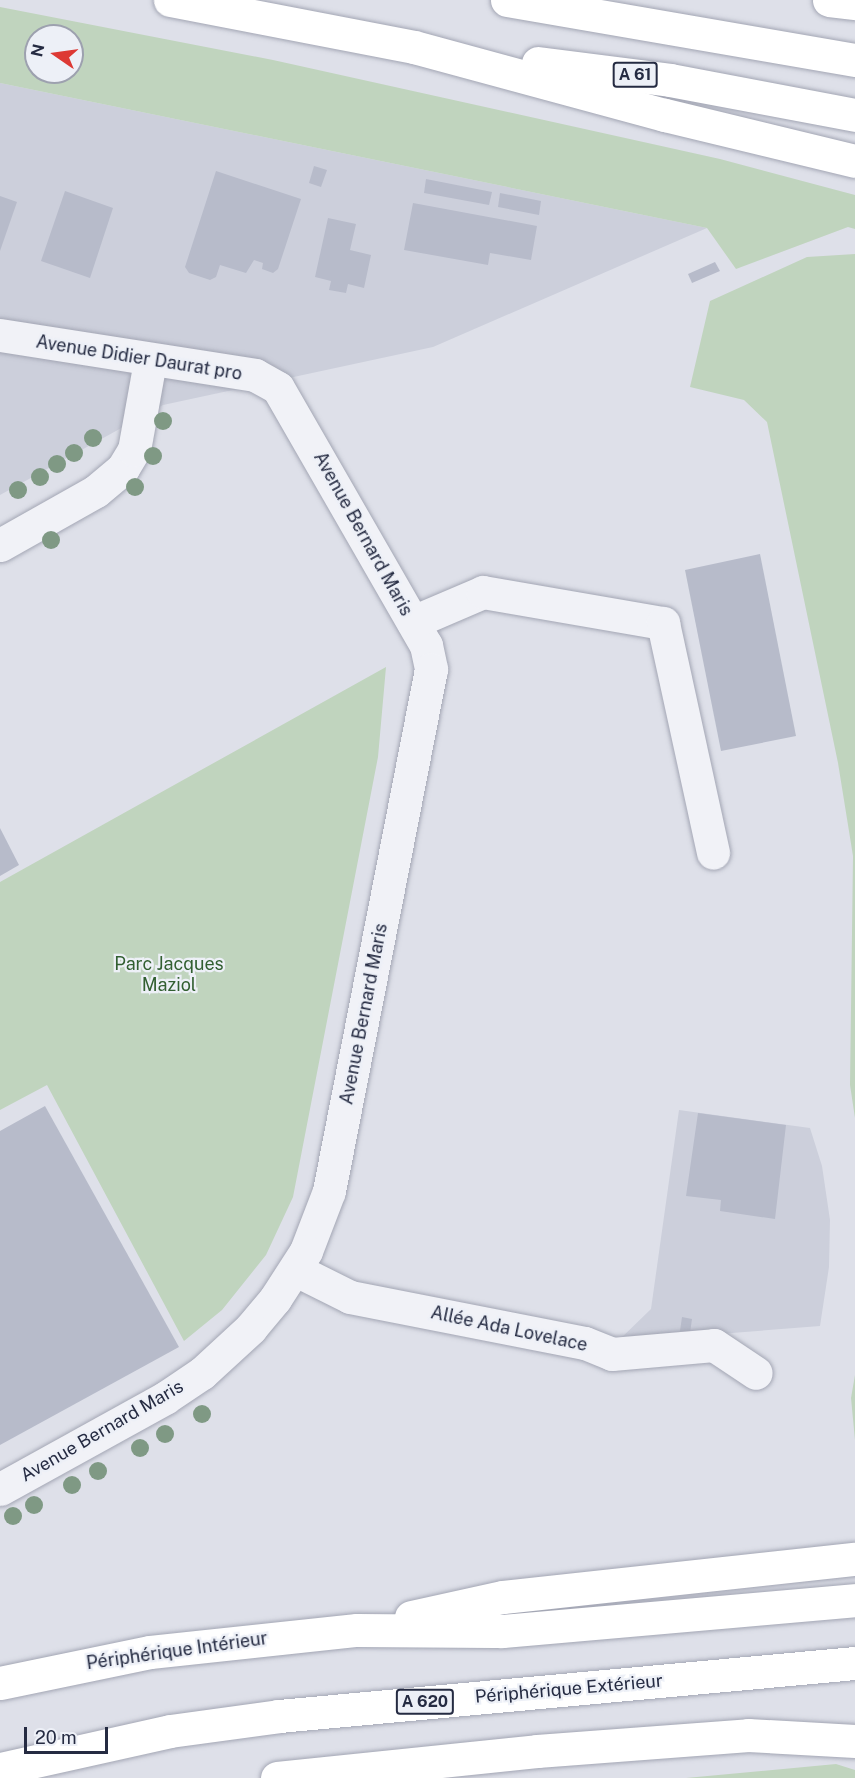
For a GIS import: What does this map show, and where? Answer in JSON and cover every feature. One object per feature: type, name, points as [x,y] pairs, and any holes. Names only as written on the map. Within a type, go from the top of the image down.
[{"type":"highway","name":"A 61","points":[[170,0],[414,47],[670,80],[855,115]]},
{"type":"highway","points":[[507,0],[855,60]]},
{"type":"highway","points":[[829,0],[855,3]]},
{"type":"highway","points":[[414,47],[665,115],[855,161]]},
{"type":"highway","points":[[805,1564],[855,1550]]},
{"type":"highway","points":[[357,1630],[503,1597],[855,1559]]},
{"type":"highway","points":[[357,1630],[502,1631],[855,1600]]},
{"type":"highway","name":"Périphérique Intérieur","points":[[0,1683],[150,1652],[357,1630]]},
{"type":"highway","name":"Périphérique Extérieur","points":[[0,1769],[170,1731],[279,1716],[855,1663]]},
{"type":"highway","points":[[277,1778],[537,1751],[782,1734],[855,1718]]},
{"type":"highway","points":[[782,1734],[855,1741]]},
{"type":"street","name":"Avenue Didier Daurat pro","points":[[0,335],[150,361],[255,375],[278,388],[297,416]]},
{"type":"street","points":[[0,545],[96,491],[123,468],[134,450],[150,361]]},
{"type":"street","name":"Avenue Bernard Maris","points":[[0,1489],[165,1398],[202,1373],[251,1328],[296,1270],[319,1224],[329,1191],[431,669],[426,645],[297,416]]},
{"type":"street","points":[[413,622],[483,592],[663,622],[713,853]]},
{"type":"street","name":"Allée Ada Lovelace","points":[[296,1270],[350,1297],[585,1343],[612,1354],[714,1346],[756,1373]]},
{"type":"shaded area","points":[[0,83],[707,228],[433,347],[163,405],[0,495]]},
{"type":"shaded area","points":[[679,1110],[810,1128],[822,1166],[830,1220],[829,1267],[820,1326],[617,1342],[651,1309]]},
{"type":"green space","points":[[0,7],[273,60],[720,159],[855,195],[855,229],[848,227],[736,269],[707,228],[0,83]]},
{"type":"green space","points":[[855,254],[855,1118],[850,1085],[853,856],[838,763],[767,422],[744,400],[690,387],[710,301],[807,257]]},
{"type":"green space","name":"Parc Jacques Maziol","points":[[386,667],[378,757],[293,1197],[266,1255],[222,1310],[184,1341],[47,1085],[0,1110],[0,882]]},
{"type":"green space","points":[[855,1375],[855,1440],[851,1398]]},
{"type":"green space","points":[[836,1764],[855,1770],[855,1778],[686,1778]]},
{"type":"building","points":[[314,166],[327,170],[321,187],[309,183]]},
{"type":"building","points":[[216,171],[301,199],[278,269],[273,273],[262,269],[263,263],[254,260],[246,273],[220,265],[216,277],[210,280],[189,273],[185,267]]},
{"type":"building","points":[[426,179],[492,192],[489,205],[424,193]]},
{"type":"building","points":[[65,191],[113,208],[90,278],[41,261]]},
{"type":"building","points":[[500,193],[541,201],[539,215],[498,207]]},
{"type":"building","points":[[0,196],[17,202],[0,251]]},
{"type":"building","points":[[413,203],[537,226],[531,260],[490,253],[488,265],[404,250]]},
{"type":"building","points":[[328,218],[356,224],[350,250],[371,255],[364,288],[348,284],[346,293],[329,290],[331,281],[315,277]]},
{"type":"building","points":[[715,262],[720,271],[692,283],[688,274]]},
{"type":"building","points":[[760,554],[796,736],[721,751],[685,570]]},
{"type":"building","points":[[0,828],[19,865],[0,876]]},
{"type":"building","points":[[45,1106],[179,1347],[0,1445],[0,1131]]},
{"type":"building","points":[[698,1113],[786,1125],[775,1219],[720,1211],[721,1200],[686,1196]]},
{"type":"building","points":[[682,1317],[692,1319],[690,1333],[680,1331]]}]
